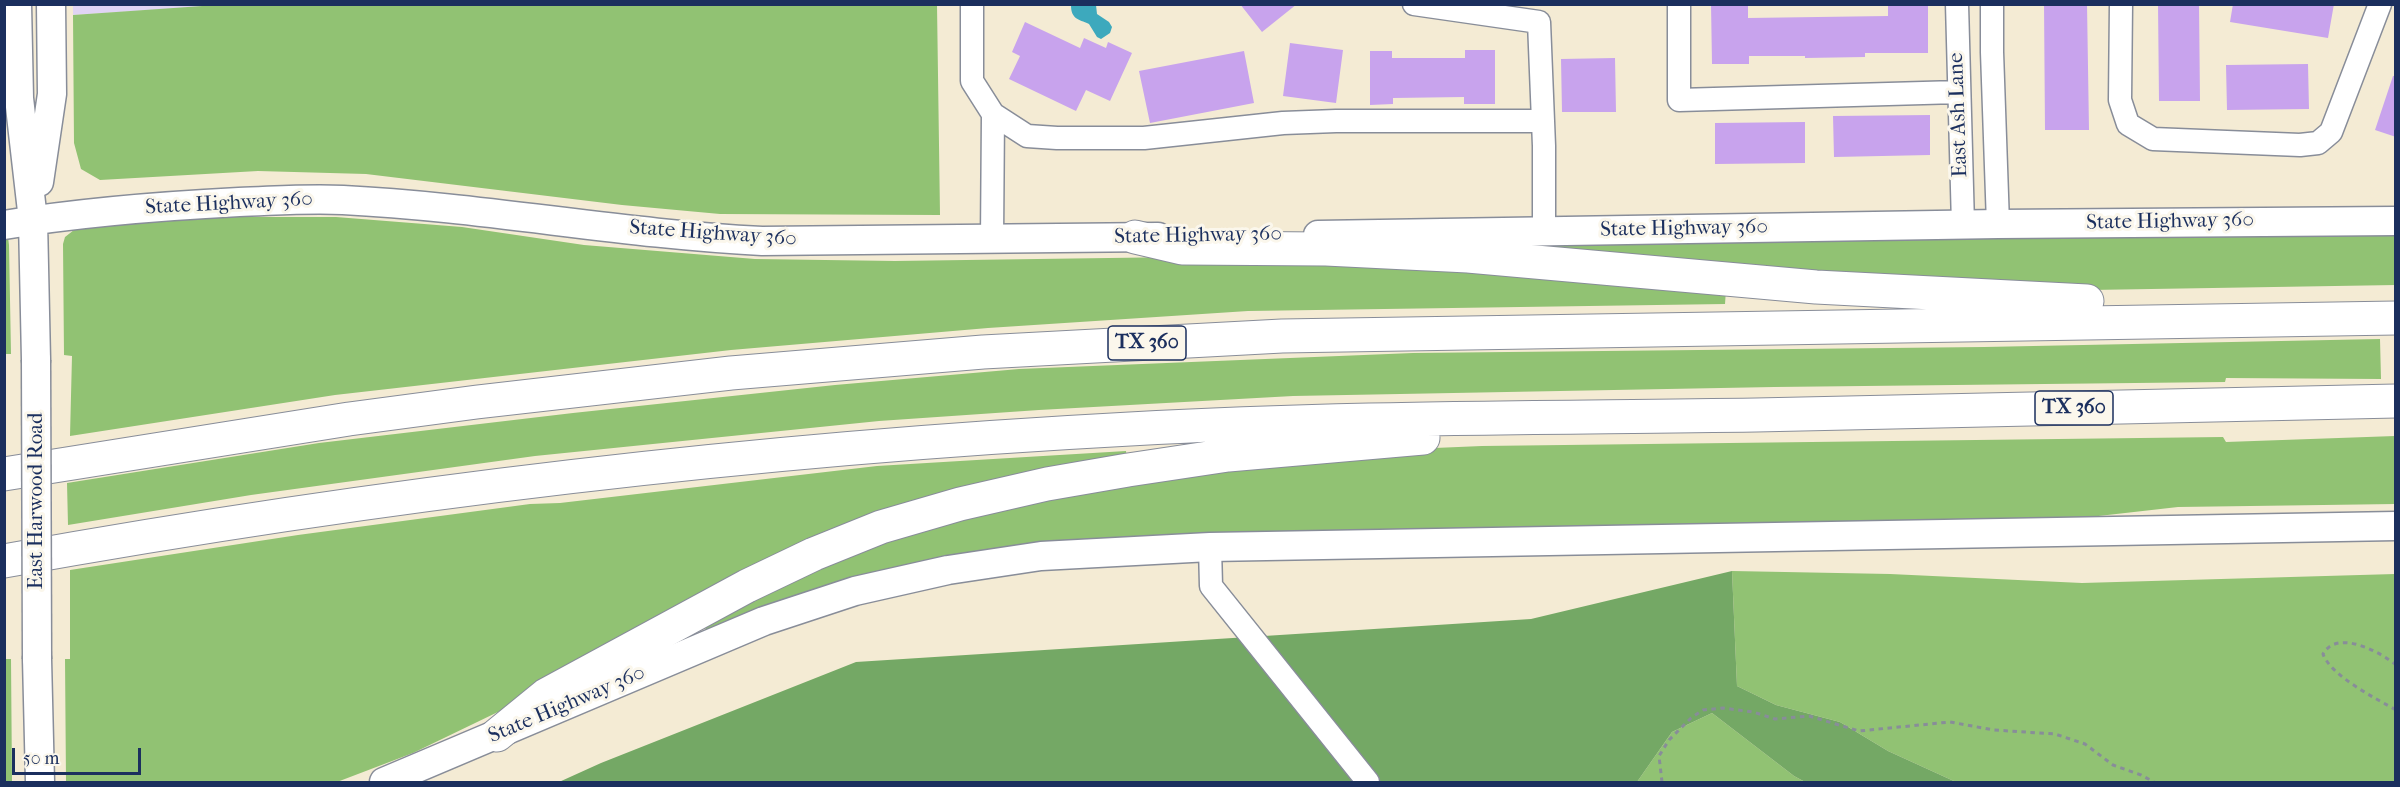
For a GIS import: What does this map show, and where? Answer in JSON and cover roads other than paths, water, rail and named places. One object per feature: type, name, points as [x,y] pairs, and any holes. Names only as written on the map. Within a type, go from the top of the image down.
[{"type":"highway","points":[[1135,237],[1182,248],[1326,249],[1468,256],[1726,280],[1954,295],[2098,301],[2230,300],[2297,318]]},
{"type":"highway","name":"TX 360","points":[[4,474],[349,419],[489,400],[719,374],[971,352],[1293,336],[2392,318]]},
{"type":"highway","name":"TX 360","points":[[4,561],[121,540],[369,502],[610,472],[746,457],[1116,429],[1286,421],[1508,416],[1755,416],[2394,401]]},
{"type":"highway","points":[[497,735],[546,695],[747,585],[814,554],[881,527],[960,504],[1047,484],[1228,456],[1450,436],[1508,416]]},
{"type":"main road","name":"East Harwood Road","points":[[17,4],[19,98],[33,220],[40,783]]},
{"type":"main road","name":"East Harwood Road","points":[[33,220],[52,94],[51,4]]},
{"type":"main road","name":"State Highway 360","points":[[4,225],[33,220],[201,204],[320,199],[494,213],[702,238],[762,241],[1998,224],[2396,221]]},
{"type":"main road","name":"State Highway 360","points":[[384,783],[764,621],[855,591],[948,570],[1041,556],[1210,547],[2396,526]]},
{"type":"street","points":[[972,4],[972,81],[993,114],[1027,136],[1144,138],[1283,123],[1336,121],[1542,121]]},
{"type":"street","points":[[1414,4],[1539,22],[1544,152],[1544,231]]},
{"type":"street","points":[[1679,4],[1679,100],[1958,92]]},
{"type":"street","name":"East Ash Lane","points":[[1957,4],[1963,225]]},
{"type":"street","name":"East Ash Lane","points":[[1992,4],[1998,224]]},
{"type":"street","points":[[2121,4],[2120,100],[2128,124],[2153,139],[2300,145],[2318,143],[2331,132],[2380,4]]},
{"type":"street","points":[[992,239],[993,114]]},
{"type":"street","points":[[1210,547],[1211,586],[1368,783]]},
{"type":"water","points":[[1071,5],[1096,5],[1097,14],[1109,22],[1112,27],[1110,33],[1101,39],[1097,37],[1089,24],[1074,16]]}]
